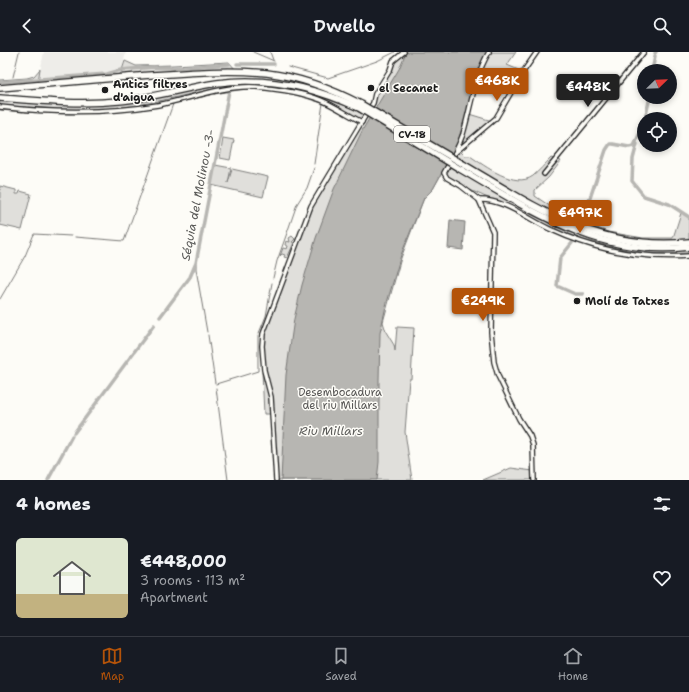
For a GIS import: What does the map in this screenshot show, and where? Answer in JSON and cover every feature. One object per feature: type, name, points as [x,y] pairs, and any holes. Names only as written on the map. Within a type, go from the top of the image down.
[{"type":"main road","name":"CV-18","points":[[0,88],[171,74],[245,72],[267,73],[314,84],[336,92],[461,166],[539,215],[570,230],[593,238],[637,247],[660,249],[689,247]]},
{"type":"main road","name":"CV-18","points":[[0,98],[59,103],[118,101],[217,83],[264,81],[311,89],[360,106]]},
{"type":"main road","name":"CV-18","points":[[461,166],[572,226],[594,233],[637,242],[689,242]]},
{"type":"street","points":[[276,480],[271,398],[264,370],[262,346],[263,334],[311,206],[373,103],[375,94],[390,70],[393,61],[404,52]]},
{"type":"street","points":[[489,52],[478,77],[464,132],[456,152],[444,173],[445,176],[479,200],[493,232],[491,332],[494,362],[498,376],[518,419],[532,440],[534,480]]},
{"type":"street","points":[[456,152],[496,118],[523,72],[537,52]]},
{"type":"street","points":[[544,174],[644,52]]},
{"type":"street","points":[[0,107],[70,112],[113,110],[158,105],[222,90],[256,87],[286,91],[312,97],[362,122]]},
{"type":"street","points":[[479,200],[495,202],[574,240],[606,250],[632,255],[669,257],[689,256]]},
{"type":"shaded area","points":[[44,52],[126,52],[120,76],[38,82]]},
{"type":"green space","name":"Riu Millars","points":[[406,52],[487,52],[457,146],[433,189],[424,198],[401,258],[383,322],[386,332],[394,345],[395,351],[397,327],[414,328],[411,379],[409,379],[405,432],[412,480],[276,480],[272,414],[264,414],[262,372],[264,370],[263,334],[309,211],[394,62]]},
{"type":"green space","points":[[490,52],[516,52],[507,65],[521,71],[513,85],[480,73]]},
{"type":"green space","points":[[125,61],[136,66],[229,62],[236,70],[120,76]]},
{"type":"green space","points":[[40,69],[38,82],[0,85],[0,80],[27,78],[34,76]]},
{"type":"green space","points":[[257,83],[245,86],[215,89],[115,108],[66,109],[0,105],[0,101],[96,105],[148,99],[222,84]]},
{"type":"green space","points":[[262,85],[315,95],[365,115],[362,121],[307,95],[256,86]]},
{"type":"green space","points":[[469,114],[492,121],[456,152]]},
{"type":"green space","points":[[223,138],[234,140],[230,160],[220,158]]},
{"type":"green space","points":[[460,151],[465,156],[470,156],[500,175],[518,180],[533,176],[551,158],[561,161],[549,177],[535,190],[535,196],[560,213],[579,215],[581,222],[608,232],[643,238],[673,238],[681,213],[689,216],[689,240],[649,240],[625,238],[602,233],[579,225],[515,193],[454,156]]},
{"type":"green space","points":[[215,165],[231,168],[228,183],[232,169],[268,177],[263,197],[211,185]]},
{"type":"green space","points":[[449,166],[556,227],[594,242],[635,253],[628,253],[586,242],[558,232],[517,210],[478,194],[458,183],[445,173]]},
{"type":"green space","points":[[0,186],[16,190],[16,194],[19,194],[20,191],[31,194],[22,230],[0,225]]},
{"type":"green space","points":[[292,236],[295,239],[292,242],[294,243],[287,258],[282,254],[280,256],[283,248],[287,249],[288,246],[285,245],[286,241],[290,242],[289,238]]},
{"type":"green space","points":[[609,245],[648,250],[689,250],[689,253],[649,253]]},
{"type":"green space","points":[[511,468],[533,471],[534,480],[483,480]]},
{"type":"water","name":"Riu Millars","points":[[406,52],[487,52],[480,67],[457,145],[433,189],[424,198],[401,255],[386,306],[380,333],[379,462],[377,480],[281,480],[286,375],[294,319],[302,285],[316,238],[334,189],[363,129],[399,69]]},
{"type":"water","points":[[450,220],[465,222],[463,250],[448,248]]},
{"type":"waterway","points":[[13,77],[19,52]]},
{"type":"waterway","points":[[253,52],[274,61]]},
{"type":"waterway","points":[[270,52],[273,60]]},
{"type":"waterway","points":[[288,67],[328,78],[377,61],[395,52]]},
{"type":"waterway","points":[[653,64],[655,56]]},
{"type":"waterway","points":[[0,82],[107,74],[121,70],[153,67],[173,68],[229,64]]},
{"type":"waterway","points":[[237,64],[274,64]]},
{"type":"waterway","points":[[214,94],[244,89],[269,90]]},
{"type":"waterway","points":[[272,90],[285,92]]},
{"type":"waterway","name":"Séquia del Molinou -3-","points":[[160,317],[190,277],[196,263],[229,91]]},
{"type":"waterway","points":[[290,93],[322,103]]},
{"type":"waterway","points":[[176,103],[211,95]]},
{"type":"waterway","points":[[314,164],[323,103]]},
{"type":"waterway","points":[[75,237],[124,241],[173,104]]},
{"type":"waterway","points":[[647,112],[648,104]]},
{"type":"waterway","points":[[113,112],[157,107]]},
{"type":"waterway","points":[[0,110],[23,112]]},
{"type":"waterway","points":[[25,112],[70,114],[111,112]]},
{"type":"waterway","points":[[581,225],[606,150],[610,144],[629,147],[634,146],[637,139]]},
{"type":"waterway","points":[[637,144],[633,159],[632,181],[644,196],[669,204],[689,217]]},
{"type":"waterway","points":[[273,278],[277,261],[297,204],[307,188],[314,168]]},
{"type":"waterway","points":[[0,299],[25,256],[34,234],[71,236]]},
{"type":"waterway","points":[[572,243],[560,258],[557,286],[575,294],[583,294]]},
{"type":"waterway","points":[[196,263],[207,332]]},
{"type":"waterway","points":[[259,333],[266,316],[272,283]]},
{"type":"waterway","name":"Séquia del Molinou -3-","points":[[74,433],[154,325]]},
{"type":"waterway","points":[[208,335],[215,383]]},
{"type":"waterway","points":[[216,384],[258,371],[258,335]]},
{"type":"waterway","points":[[216,388],[228,480]]},
{"type":"waterway","name":"Séquia del Molinou -3-","points":[[48,480],[72,436]]},
{"type":"place","name":"el Secanet","points":[[371,88]]},
{"type":"place","name":"Antics filtres d'aigua","points":[[105,90]]},
{"type":"place","name":"Molí de Tatxes","points":[[577,301]]},
{"type":"park label","name":"Desembocadura del riu Millars","points":[[340,398]]}]
